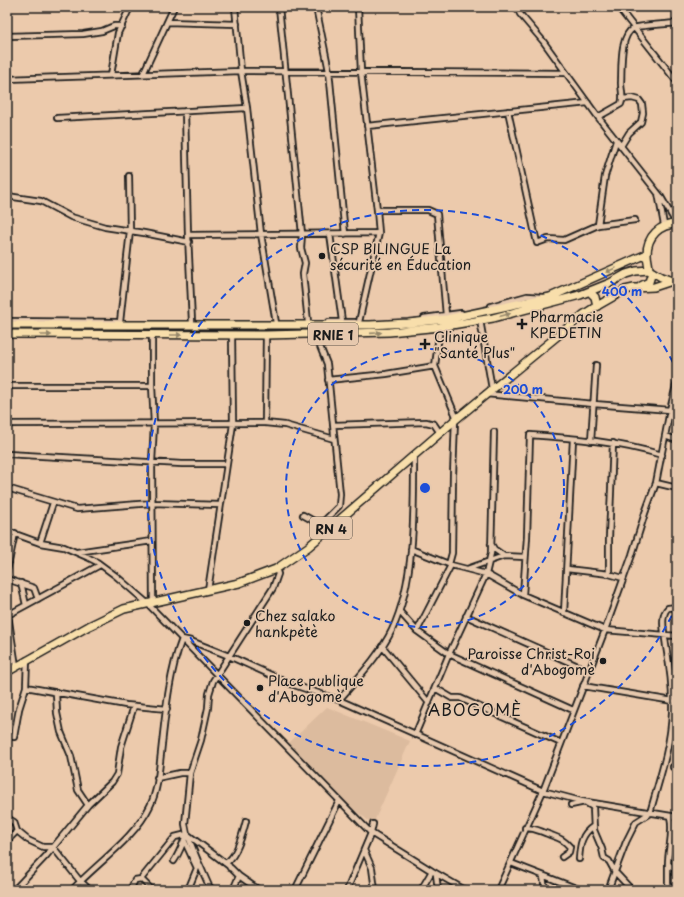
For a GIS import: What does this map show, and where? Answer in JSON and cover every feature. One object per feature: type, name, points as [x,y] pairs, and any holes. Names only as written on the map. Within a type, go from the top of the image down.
[{"type":"main road","points":[[638,288],[648,282],[651,271],[647,254],[649,242],[655,232],[664,225],[676,223]]},
{"type":"main road","name":"RNIE 1","points":[[7,325],[389,324],[427,321],[460,316],[550,297],[647,254]]},
{"type":"main road","name":"RNIE 1","points":[[7,334],[266,335],[370,333],[440,327],[498,317],[590,292],[626,274],[636,271],[651,271]]},
{"type":"main road","points":[[651,271],[661,277],[675,280]]},
{"type":"main road","name":"RN 4","points":[[7,672],[110,615],[124,609],[250,580],[276,569],[308,547],[486,394],[573,323],[597,306],[625,290],[654,287],[675,280]]},
{"type":"main road","points":[[590,292],[595,298],[597,306]]},
{"type":"street","points":[[111,75],[118,33],[130,7]]},
{"type":"street","points":[[143,74],[174,7]]},
{"type":"street","points":[[235,7],[241,71],[247,108],[261,234],[276,323]]},
{"type":"street","points":[[279,7],[302,234],[301,248],[304,263],[303,274],[308,322]]},
{"type":"street","points":[[316,7],[329,71],[345,234]]},
{"type":"street","points":[[358,7],[361,72],[379,233],[359,322]]},
{"type":"street","points":[[517,8],[530,7]]},
{"type":"street","points":[[618,7],[677,82]]},
{"type":"street","points":[[517,8],[620,146],[664,201],[676,223]]},
{"type":"street","points":[[167,22],[237,24]]},
{"type":"street","points":[[598,117],[621,104],[623,99],[621,85],[623,43],[628,34],[634,28],[677,23]]},
{"type":"street","points":[[7,36],[84,34],[102,31],[114,26],[122,26]]},
{"type":"street","points":[[7,79],[241,71],[566,73]]},
{"type":"street","points":[[620,146],[629,133],[642,122],[643,113],[642,104],[639,100],[632,98],[623,99]]},
{"type":"street","points":[[367,126],[588,103]]},
{"type":"street","points":[[57,118],[247,108]]},
{"type":"street","points":[[186,111],[188,242],[192,322]]},
{"type":"street","points":[[508,111],[537,243],[548,239],[564,240],[598,225],[635,220]]},
{"type":"street","points":[[598,225],[605,176],[616,140]]},
{"type":"street","points":[[120,322],[130,232],[128,176]]},
{"type":"street","points":[[658,194],[664,225]]},
{"type":"street","points":[[7,196],[41,201],[71,217],[105,227],[130,232],[144,232],[188,242]]},
{"type":"street","points":[[377,210],[428,210],[437,214],[446,315]]},
{"type":"street","points":[[188,235],[379,233]]},
{"type":"street","points":[[330,234],[342,321]]},
{"type":"street","points":[[7,321],[276,323],[406,320],[446,315],[483,308],[527,296],[550,297]]},
{"type":"street","points":[[480,320],[492,389]]},
{"type":"street","points":[[418,631],[450,564],[452,553],[456,420],[435,366],[440,327]]},
{"type":"street","points":[[303,515],[319,524],[340,506],[327,364],[315,334]]},
{"type":"street","points":[[150,603],[154,424],[152,335]]},
{"type":"street","points":[[208,590],[233,424],[232,335]]},
{"type":"street","points":[[265,423],[266,335]]},
{"type":"street","points":[[591,441],[596,365]]},
{"type":"street","points":[[328,380],[386,374],[435,366]]},
{"type":"street","points":[[498,890],[542,791],[605,630],[656,483],[677,381]]},
{"type":"street","points":[[7,386],[152,386]]},
{"type":"street","points":[[486,394],[670,410]]},
{"type":"street","points":[[333,425],[426,422],[434,424],[440,434]]},
{"type":"street","points":[[7,424],[265,423],[285,426],[334,439]]},
{"type":"street","points":[[416,735],[449,654],[486,574],[491,544],[494,432]]},
{"type":"street","points":[[523,596],[530,435],[613,443],[662,455]]},
{"type":"street","points":[[665,436],[677,440]]},
{"type":"street","points":[[564,612],[573,439]]},
{"type":"street","points":[[609,574],[613,443]]},
{"type":"street","points":[[7,454],[152,462],[227,464]]},
{"type":"street","points":[[339,700],[364,671],[382,646],[392,631],[400,612],[410,569],[414,503],[414,457]]},
{"type":"street","points":[[656,483],[677,488]]},
{"type":"street","points":[[7,488],[77,509],[152,503],[220,505]]},
{"type":"street","points":[[40,543],[53,503]]},
{"type":"street","points":[[7,531],[40,543],[64,546],[76,552],[100,565],[150,603],[182,639],[371,833],[434,873],[465,890]]},
{"type":"street","points":[[7,571],[15,533]]},
{"type":"street","points":[[76,552],[152,541]]},
{"type":"street","points":[[491,544],[494,549],[504,556]]},
{"type":"street","points":[[411,549],[450,564],[486,574],[523,596],[605,630],[677,636]]},
{"type":"street","points":[[466,569],[504,556],[525,557]]},
{"type":"street","points":[[16,666],[8,615],[100,565]]},
{"type":"street","points":[[213,890],[209,886],[187,834],[185,824],[190,773],[201,740],[208,708],[210,688],[273,588],[278,574],[276,569]]},
{"type":"street","points":[[567,569],[609,574],[623,578]]},
{"type":"street","points":[[7,579],[34,588],[38,599]]},
{"type":"street","points":[[21,583],[26,605]]},
{"type":"street","points":[[608,890],[626,842],[636,822],[650,813],[668,744],[673,701],[664,634],[664,616],[666,609],[677,607]]},
{"type":"street","points":[[400,612],[418,631],[449,654],[573,710]]},
{"type":"street","points":[[466,616],[589,671]]},
{"type":"street","points":[[182,639],[229,656],[291,684],[339,700],[542,791],[585,802],[677,817]]},
{"type":"street","points":[[72,890],[140,822],[151,806],[157,778],[176,654],[182,639]]},
{"type":"street","points":[[382,646],[429,703]]},
{"type":"street","points":[[7,736],[14,737],[19,709],[26,688],[27,660]]},
{"type":"street","points":[[583,686],[673,701]]},
{"type":"street","points":[[26,688],[134,706],[167,709]]},
{"type":"street","points":[[435,688],[452,698],[456,697],[464,700],[561,744]]},
{"type":"street","points":[[56,693],[57,713],[61,732],[71,756],[78,790],[88,805]]},
{"type":"street","points":[[14,890],[88,805],[112,782],[117,774],[121,747],[134,706]]},
{"type":"street","points":[[157,778],[180,773],[190,773]]},
{"type":"street","points":[[295,890],[339,801]]},
{"type":"street","points":[[571,805],[585,802],[593,807],[594,830],[604,858],[609,861],[614,872],[629,887],[629,890]]},
{"type":"street","points":[[668,890],[668,856],[672,824],[670,816]]},
{"type":"street","points":[[7,818],[14,822],[17,831],[28,840],[43,847],[53,847]]},
{"type":"street","points":[[225,863],[230,861],[237,851],[236,847],[242,838],[246,821]]},
{"type":"street","points":[[347,890],[371,833],[373,824]]},
{"type":"street","points":[[579,859],[582,837],[587,830],[594,826]]},
{"type":"street","points":[[526,828],[535,828],[548,834],[555,835],[565,841],[570,847],[569,852],[562,857]]},
{"type":"street","points":[[7,841],[17,831]]},
{"type":"street","points":[[174,861],[187,834]]},
{"type":"street","points":[[187,834],[225,863],[239,876],[259,890]]},
{"type":"street","points":[[132,886],[135,880],[141,879],[175,837],[187,834]]},
{"type":"street","points":[[184,840],[197,868],[190,885]]},
{"type":"street","points":[[53,847],[80,881],[90,890]]},
{"type":"street","points":[[364,850],[372,868],[375,890]]},
{"type":"street","points":[[511,863],[581,890]]},
{"type":"street","points":[[668,864],[677,870]]},
{"type":"street","points":[[421,890],[434,873]]},
{"type":"street","points":[[434,873],[438,890]]},
{"type":"street","points":[[233,890],[239,876]]},
{"type":"street","points":[[544,876],[545,890]]},
{"type":"street","points":[[141,879],[152,890]]},
{"type":"street","points":[[371,890],[374,882]]},
{"type":"shaded area","points":[[327,707],[410,741],[373,824],[349,806],[289,743]]},
{"type":"place","name":"CSP BILINGUE La sécurité en Éducation","points":[[322,256]]},
{"type":"place","name":"Pharmacie KPEDETIN","points":[[522,324]]},
{"type":"place","name":"Clinique \"Santé Plus\"","points":[[425,344]]},
{"type":"place","name":"Chez salako hankpètè","points":[[247,623]]},
{"type":"place","name":"Paroisse Christ-Roi d'Abogomè","points":[[603,661]]},
{"type":"place","name":"Place publique d'Abogomè","points":[[260,688]]},
{"type":"district","name":"ABOGOMÈ","points":[[475,709]]}]
